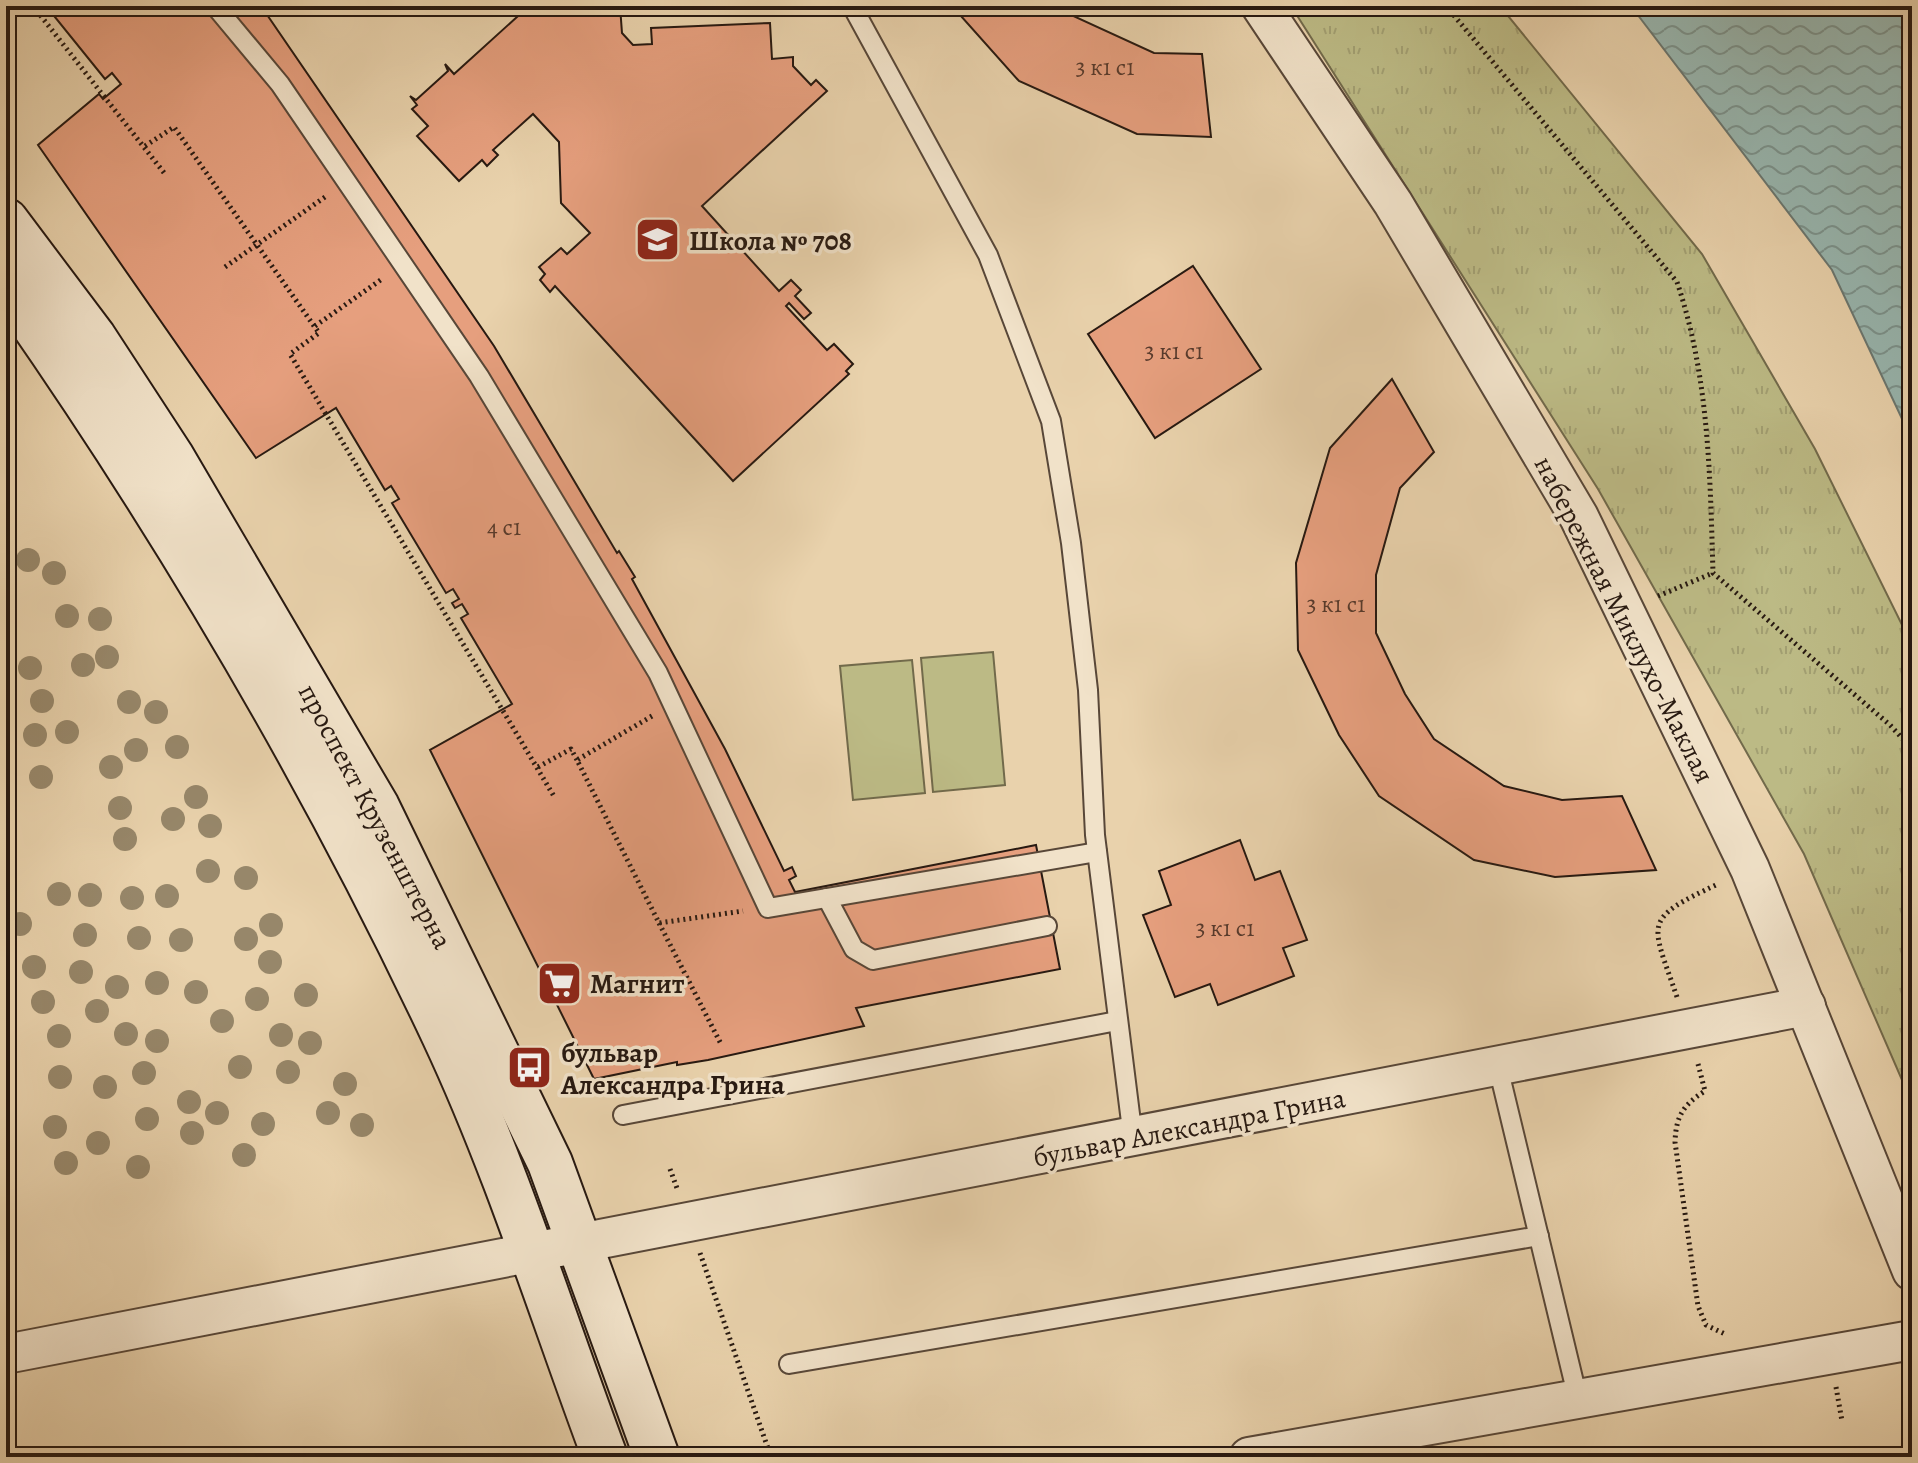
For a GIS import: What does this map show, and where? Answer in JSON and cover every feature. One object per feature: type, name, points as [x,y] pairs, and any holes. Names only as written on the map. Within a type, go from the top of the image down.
[{"type":"main road","name":"проспект Крузенштерна","points":[[6,221],[94,338],[171,456],[377,807],[550,1163],[657,1457]]},
{"type":"main road","name":"проспект Крузенштерна","points":[[6,285],[137,476],[232,630],[340,826],[445,1037],[502,1172],[529,1254],[605,1457]]},
{"type":"street","name":"набережная Миклухо-Маклая","points":[[1261,6],[1393,203],[1579,517],[1750,869],[1912,1271]]},
{"type":"street","name":"бульвар Александра Грина","points":[[6,1354],[1806,1006]]},
{"type":"street","points":[[1272,1455],[1912,1340]]},
{"type":"lane","points":[[215,6],[280,84],[479,376],[658,673],[768,908],[1097,852]]},
{"type":"lane","points":[[852,6],[988,255],[1051,421],[1071,543],[1088,690],[1097,852],[1133,1138]]},
{"type":"lane","points":[[827,898],[854,949],[873,960],[1047,926]]},
{"type":"lane","points":[[623,1115],[1117,1021]]},
{"type":"lane","points":[[1498,1067],[1578,1399]]},
{"type":"lane","points":[[789,1364],[1539,1236]]},
{"type":"path","points":[[33,6],[165,174]]},
{"type":"path","points":[[1446,6],[1677,282],[1689,317],[1708,423],[1713,573],[1890,725],[1912,749]]},
{"type":"path","points":[[145,146],[174,127],[315,326],[319,333],[290,354],[555,798]]},
{"type":"path","points":[[225,267],[346,182]]},
{"type":"path","points":[[315,326],[403,264]]},
{"type":"path","points":[[1658,596],[1713,573]]},
{"type":"path","points":[[577,760],[673,704]]},
{"type":"path","points":[[538,767],[571,749],[721,1044]]},
{"type":"path","points":[[1728,1335],[1706,1325],[1698,1306],[1675,1142],[1676,1120],[1681,1111],[1687,1102],[1705,1091],[1689,1030],[1660,947],[1657,925],[1678,903],[1750,869]]},
{"type":"path","points":[[659,923],[768,908]]},
{"type":"path","points":[[697,1245],[771,1457]]},
{"type":"green space","points":[[1291,6],[1500,6],[1702,254],[1815,449],[1912,645],[1912,1103],[1804,854],[1598,489]]},
{"type":"green space","points":[[993,652],[1005,785],[933,792],[921,658]]},
{"type":"green space","points":[[912,660],[925,793],[853,800],[840,666]]},
{"type":"water","points":[[1631,6],[1912,6],[1912,440],[1832,270]]},
{"type":"building","points":[[46,6],[261,6],[494,346],[617,553],[619,551],[635,577],[632,579],[725,749],[784,871],[792,867],[796,876],[789,880],[795,892],[1036,845],[1060,969],[856,1008],[864,1026],[708,1060],[677,1065],[677,1062],[594,1079],[430,750],[512,704],[461,618],[468,614],[462,604],[455,608],[452,603],[459,599],[453,589],[446,593],[392,503],[399,499],[391,486],[385,490],[336,408],[256,458],[38,145],[99,94],[103,99],[121,84],[112,73],[105,79]]},
{"type":"building","name":"Школа № 708","points":[[529,6],[620,6],[622,33],[633,45],[652,44],[651,28],[770,23],[772,59],[793,57],[793,66],[811,85],[816,80],[827,91],[702,206],[779,291],[791,280],[801,290],[795,296],[811,313],[804,319],[789,303],[786,306],[827,350],[834,344],[853,364],[846,371],[849,374],[733,481],[555,286],[550,292],[540,280],[545,274],[539,267],[561,248],[567,254],[590,233],[561,203],[559,142],[533,114],[493,150],[498,155],[487,166],[482,160],[459,181],[417,136],[428,126],[412,109],[417,105],[410,96],[416,100],[448,71],[445,64],[454,74]]},
{"type":"building","points":[[952,6],[1062,6],[1071,15],[1154,53],[1202,54],[1211,137],[1137,134],[1019,81]]},
{"type":"building","points":[[1193,266],[1261,369],[1155,438],[1088,334]]},
{"type":"building","points":[[1392,379],[1434,452],[1400,488],[1376,575],[1376,633],[1405,694],[1434,739],[1504,786],[1562,800],[1622,796],[1656,870],[1555,877],[1474,860],[1379,796],[1339,735],[1298,650],[1296,563],[1330,448]]},
{"type":"building","points":[[1240,840],[1255,880],[1280,871],[1307,940],[1283,948],[1294,976],[1218,1005],[1210,984],[1175,997],[1143,915],[1171,905],[1159,871]]},
{"type":"place","name":"Школа № 708","points":[[658,240]]},
{"type":"place","name":"Магнит","points":[[559,983]]},
{"type":"place","name":"бульвар Александра Грина","points":[[530,1068]]}]
